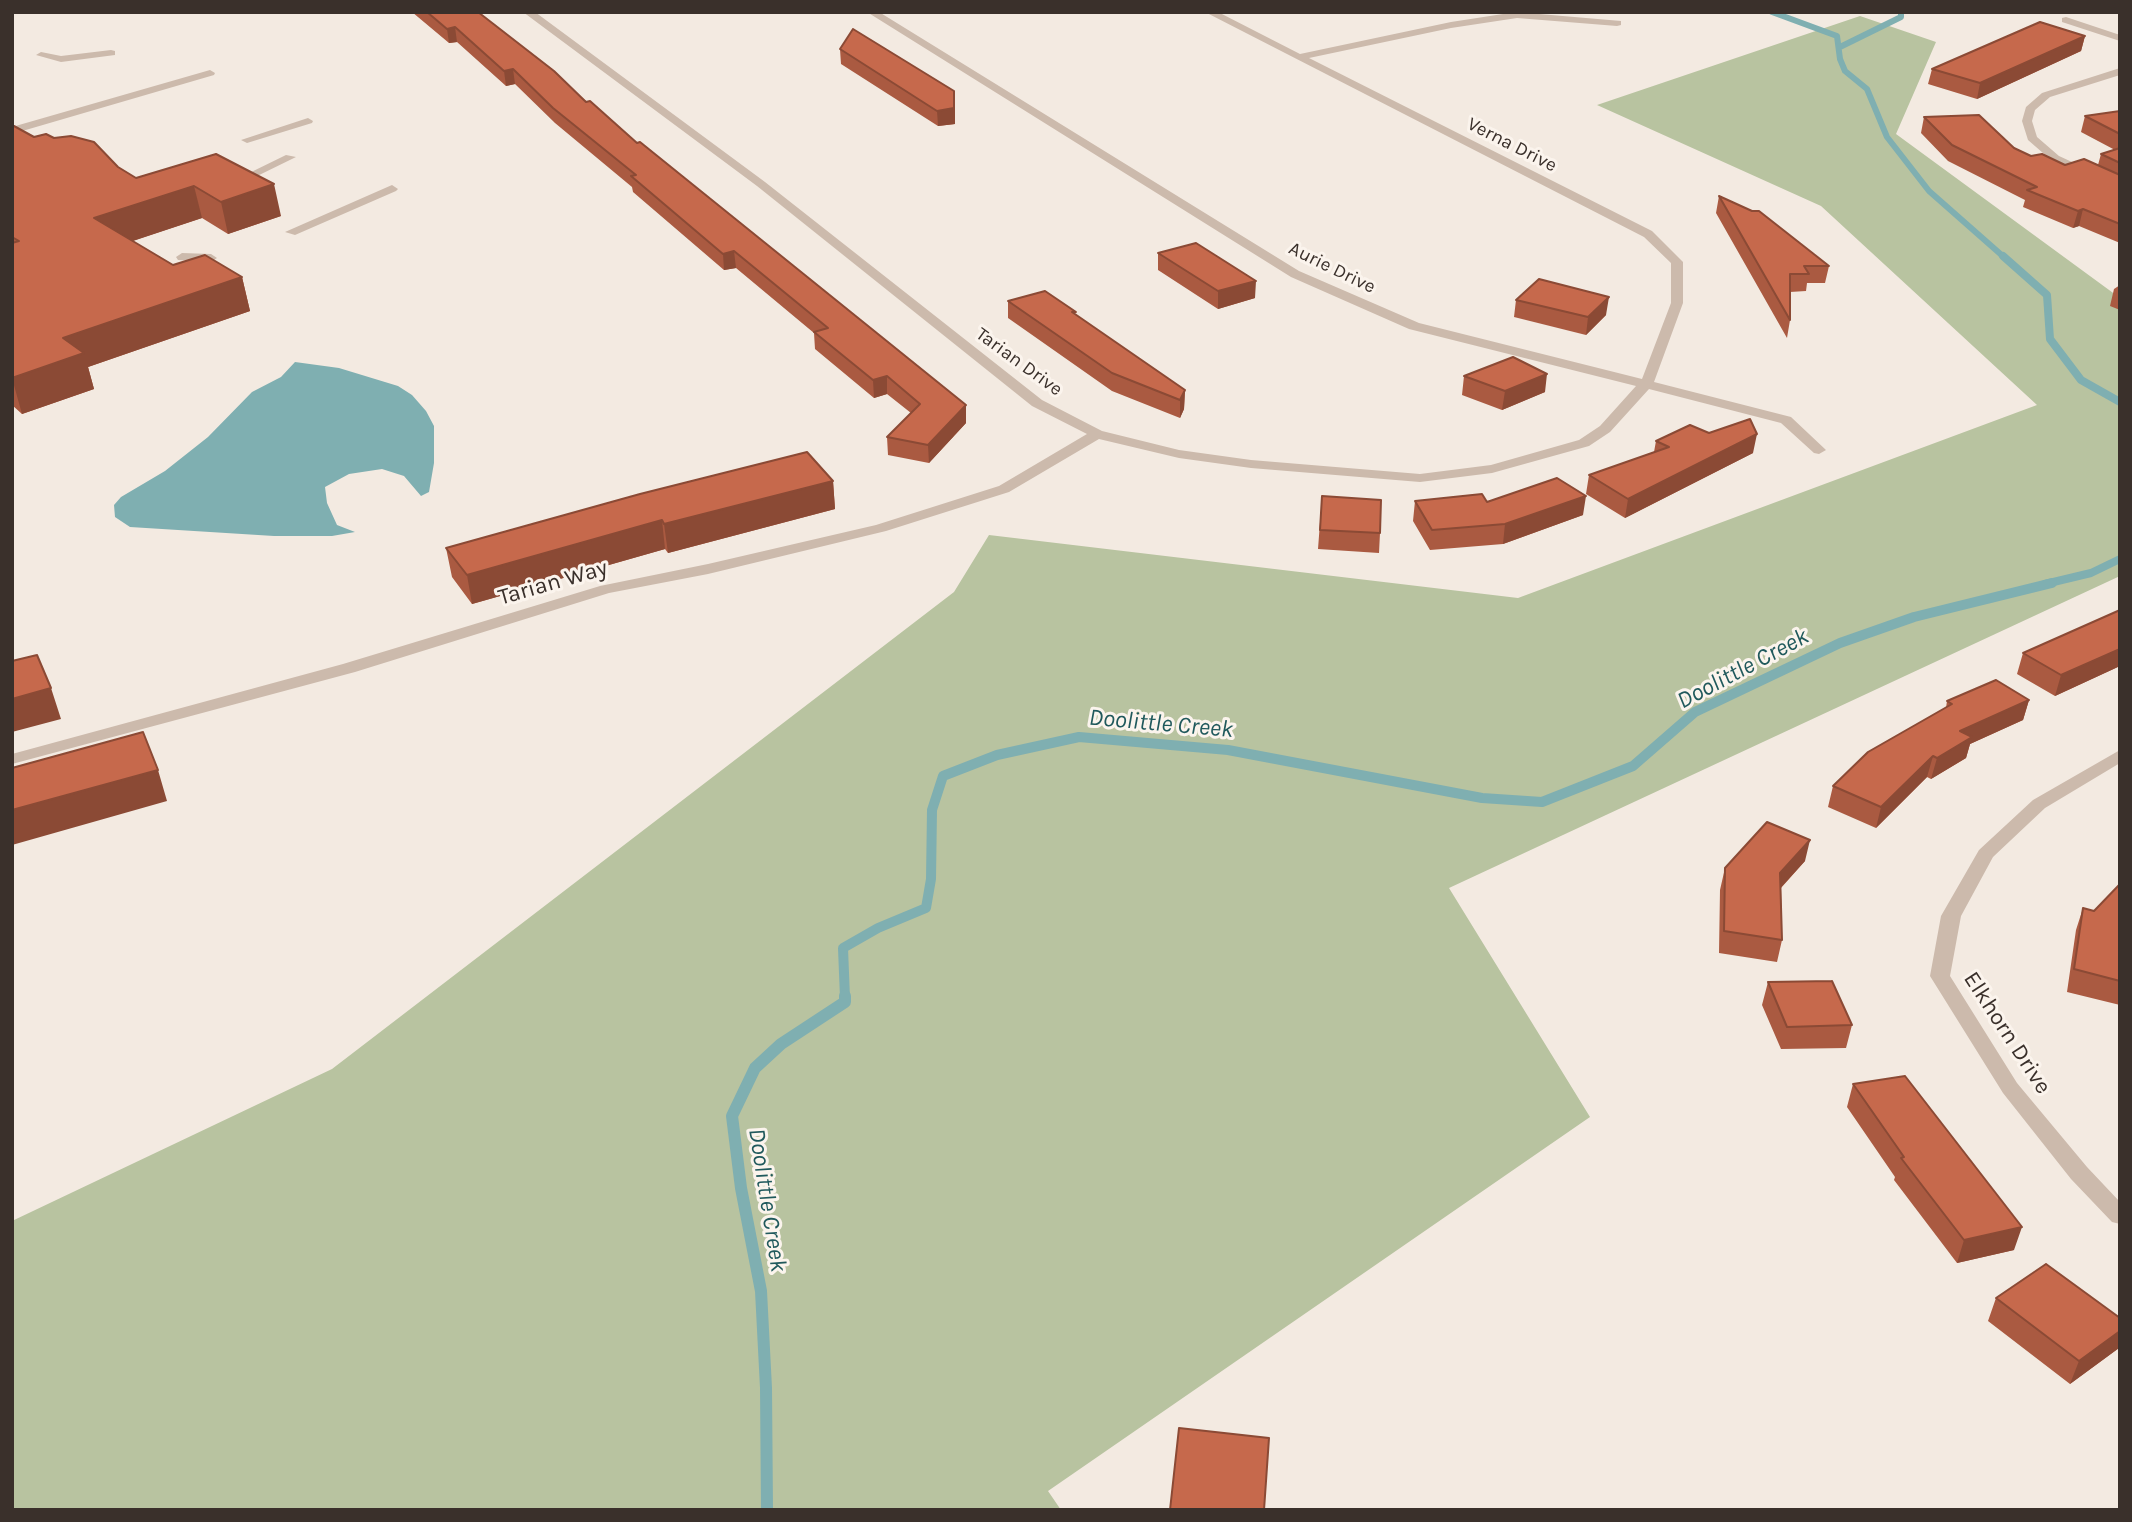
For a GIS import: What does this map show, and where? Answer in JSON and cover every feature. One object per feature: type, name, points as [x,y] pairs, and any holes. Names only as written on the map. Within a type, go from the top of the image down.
[{"type":"street","name":"Tarian Drive","points":[[528,12],[761,184],[1037,403],[1097,434],[1179,454],[1251,464],[1420,478],[1492,469],[1584,443],[1605,429],[1646,384]]},
{"type":"street","name":"Aurie Drive","points":[[872,12],[1295,274],[1415,326],[1786,420],[1819,450]]},
{"type":"street","name":"Verna Drive","points":[[1210,12],[1648,234],[1677,262],[1677,303],[1646,384]]},
{"type":"street","points":[[1299,57],[1439,27],[1517,15],[1617,23]]},
{"type":"street","points":[[2066,20],[2120,38]]},
{"type":"street","points":[[41,55],[48,59],[61,60],[111,53]]},
{"type":"street","points":[[2120,71],[2046,95],[2030,109],[2027,121],[2032,138],[2055,158],[2120,188]]},
{"type":"street","points":[[12,131],[210,73]]},
{"type":"street","points":[[247,140],[308,121]]},
{"type":"street","points":[[245,178],[290,157]]},
{"type":"street","points":[[291,232],[392,188]]},
{"type":"street","points":[[181,257],[211,258]]},
{"type":"street","name":"Tarian Way","points":[[12,759],[349,668],[606,589],[708,569],[881,528],[1004,489],[1097,434]]},
{"type":"street","name":"Elkhorn Drive","points":[[2120,755],[2039,804],[1986,854],[1951,916],[1941,976],[2010,1088],[2079,1173],[2120,1216]]},
{"type":"green space","points":[[1860,16],[1936,42],[1896,134],[2120,298],[2120,576],[1449,888],[1590,1117],[1048,1491],[1061,1510],[12,1510],[12,1221],[332,1069],[954,592],[989,535],[1518,598],[2037,405],[1821,206],[1597,105]]},
{"type":"water","points":[[295,362],[339,368],[398,386],[412,395],[426,411],[434,426],[434,463],[429,492],[421,496],[404,476],[382,469],[349,474],[325,487],[327,503],[337,525],[355,532],[332,536],[274,536],[130,527],[115,517],[114,505],[121,497],[165,471],[208,437],[252,392],[281,377]]},
{"type":"building","points":[[427,12],[478,12],[554,71],[586,102],[590,101],[637,143],[640,142],[966,405],[928,445],[887,437],[920,404],[887,376],[873,380],[814,332],[828,328],[734,251],[723,254],[631,176],[636,175],[553,108],[513,69],[504,71],[455,27],[447,29]]},
{"type":"building","points":[[2040,22],[2085,36],[1980,83],[1932,69]]},
{"type":"building","points":[[853,29],[954,91],[954,108],[937,111],[840,49]]},
{"type":"building","points":[[2120,111],[2120,134],[2085,116]]},
{"type":"building","points":[[1979,115],[2014,148],[2031,156],[2042,154],[2065,165],[2084,159],[2120,175],[2120,224],[2083,209],[2078,211],[2027,190],[2037,187],[1952,145],[1924,117]]},
{"type":"building","points":[[12,126],[34,137],[46,134],[54,138],[71,136],[94,142],[118,167],[136,178],[216,154],[274,184],[221,202],[194,186],[94,218],[173,265],[205,255],[242,277],[63,338],[84,353],[12,378],[12,243],[19,241],[12,237]]},
{"type":"building","points":[[2120,148],[2120,163],[2101,154]]},
{"type":"building","points":[[1719,196],[1752,211],[1759,211],[1829,266],[1804,266],[1809,274],[1790,274],[1790,320]]},
{"type":"building","points":[[1196,243],[1256,281],[1218,291],[1158,253]]},
{"type":"building","points":[[1539,279],[1609,297],[1588,317],[1516,300]]},
{"type":"building","points":[[1045,291],[1185,390],[1180,400],[1112,373],[1008,301]]},
{"type":"building","points":[[1513,357],[1547,374],[1505,391],[1464,376]]},
{"type":"building","points":[[1750,419],[1757,434],[1628,499],[1589,475],[1669,447],[1656,441],[1690,425],[1709,433]]},
{"type":"building","points":[[807,452],[833,481],[664,524],[662,520],[467,575],[446,548],[640,494]]},
{"type":"building","points":[[1557,478],[1586,496],[1505,524],[1432,530],[1415,501],[1482,494],[1487,502]]},
{"type":"building","points":[[1322,496],[1381,500],[1380,533],[1320,530]]},
{"type":"building","points":[[2120,610],[2120,649],[2061,675],[2023,653]]},
{"type":"building","points":[[37,655],[51,688],[12,699],[12,661]]},
{"type":"building","points":[[1996,680],[2029,700],[1960,731],[1972,737],[1937,758],[1933,756],[1881,807],[1833,786],[1868,752],[1952,704],[1947,701]]},
{"type":"building","points":[[143,732],[158,770],[12,810],[12,768]]},
{"type":"building","points":[[1767,822],[1810,840],[1780,873],[1782,940],[1724,931],[1725,868]]},
{"type":"building","points":[[2120,884],[2120,981],[2074,969],[2083,908],[2094,911]]},
{"type":"building","points":[[1832,981],[1852,1025],[1787,1027],[1768,982]]},
{"type":"building","points":[[1905,1076],[2022,1227],[1964,1240],[1901,1158],[1904,1157],[1853,1084]]},
{"type":"building","points":[[2046,1264],[2120,1318],[2120,1331],[2079,1361],[1996,1298]]},
{"type":"building","points":[[1179,1428],[1269,1438],[1264,1510],[1170,1510]]},
{"type":"waterway","name":"Doolittle Creek","points":[[1772,12],[1837,36],[1840,59],[1845,71],[1867,89],[1887,137],[1929,191],[2005,258]]},
{"type":"waterway","name":"Doolittle Creek","points":[[1840,47],[1901,17],[1901,12]]},
{"type":"waterway","name":"Doolittle Creek","points":[[2003,256],[2047,295],[2050,339],[2081,380],[2120,402]]},
{"type":"waterway","name":"Doolittle Creek","points":[[2045,584],[2091,573],[2120,559]]},
{"type":"waterway","name":"Doolittle Creek","points":[[845,998],[843,948],[878,928],[926,908],[931,879],[932,810],[943,776],[997,755],[1079,737],[1228,750],[1482,798],[1542,802],[1633,766],[1695,712],[1840,643],[1914,617],[2052,583]]},
{"type":"waterway","name":"Doolittle Creek","points":[[767,1510],[766,1388],[761,1291],[741,1188],[732,1116],[755,1068],[781,1044],[845,1002],[845,998]]}]
